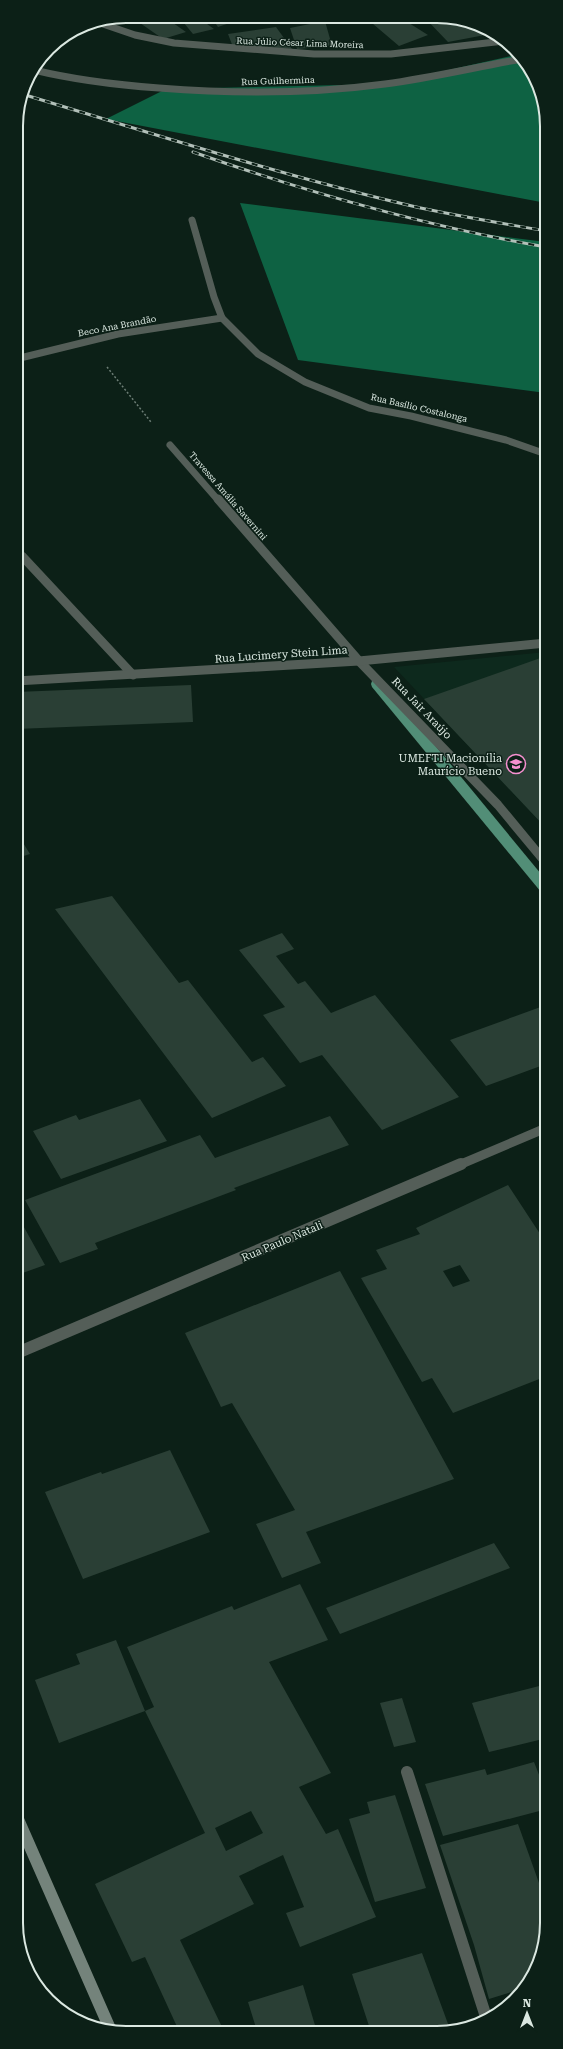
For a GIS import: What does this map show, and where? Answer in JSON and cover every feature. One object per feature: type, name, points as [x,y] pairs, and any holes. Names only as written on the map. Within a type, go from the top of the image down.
[{"type":"street","name":"Rua Júlio César Lima Moreira","points":[[106,25],[142,37],[184,45],[320,54],[417,52],[496,42]]},
{"type":"street","name":"Rua Guilhermina","points":[[39,71],[86,80],[159,88],[243,92],[291,91],[386,84],[516,60]]},
{"type":"street","name":"Rua Basílio Costalonga","points":[[192,220],[214,297],[222,318],[258,354],[305,382],[369,408],[411,416],[506,440],[540,452]]},
{"type":"street","name":"Beco Ana Brandão","points":[[23,357],[85,341],[157,326],[222,318]]},
{"type":"street","name":"Travessa Amália Savernini","points":[[170,445],[359,661]]},
{"type":"street","points":[[23,557],[133,675]]},
{"type":"street","name":"Rua Lucimery Stein Lima","points":[[23,681],[359,661],[540,644]]},
{"type":"street","name":"Rua Jair Araújo","points":[[359,661],[498,805],[540,856]]},
{"type":"street","name":"Rua Paulo Natali","points":[[23,1350],[540,1131]]},
{"type":"street","points":[[407,1772],[485,2014]]},
{"type":"street","points":[[23,1831],[108,2024]]},
{"type":"path","points":[[85,341],[170,445]]},
{"type":"shaded area","name":"UMEFTI Macionília Maurício Bueno","points":[[540,653],[540,822],[394,667]]},
{"type":"green space","points":[[512,56],[523,69],[532,87],[539,113],[540,202],[106,119],[166,89],[386,84]]},
{"type":"green space","points":[[240,203],[540,241],[540,392],[298,360]]},
{"type":"building","points":[[140,23],[173,23],[186,32],[163,39]]},
{"type":"building","points":[[184,23],[206,23],[214,29],[193,34]]},
{"type":"building","points":[[215,23],[230,23],[218,27]]},
{"type":"building","points":[[315,23],[326,23],[332,46],[297,49],[290,28]]},
{"type":"building","points":[[372,23],[409,23],[428,35],[399,46]]},
{"type":"building","points":[[430,23],[457,25],[470,28],[484,35],[448,42]]},
{"type":"building","points":[[276,27],[292,49],[233,47],[228,34]]},
{"type":"building","name":"UMEFTI Macionília Maurício Bueno","points":[[540,658],[540,822],[424,699]]},
{"type":"building","points":[[191,685],[193,722],[23,729],[23,692]]},
{"type":"building","points":[[23,843],[30,854],[23,856]]},
{"type":"building","points":[[112,896],[179,983],[188,980],[252,1062],[263,1057],[286,1086],[212,1118],[55,909]]},
{"type":"building","points":[[282,933],[294,949],[276,956],[298,984],[305,981],[331,1013],[375,995],[459,1097],[382,1130],[322,1055],[300,1063],[263,1015],[285,1007],[239,950]]},
{"type":"building","points":[[540,1007],[540,1066],[486,1086],[450,1040]]},
{"type":"building","points":[[140,1099],[167,1141],[61,1179],[33,1131],[76,1115],[79,1120]]},
{"type":"building","points":[[330,1116],[349,1145],[234,1188],[236,1190],[95,1243],[98,1249],[60,1263],[25,1200],[200,1135],[215,1158]]},
{"type":"building","points":[[508,1185],[540,1234],[540,1379],[453,1413],[432,1378],[422,1382],[361,1278],[387,1269],[376,1250],[420,1234],[416,1228]],"holes":[[[460,1265],[470,1281],[453,1287],[443,1271]]]},
{"type":"building","points":[[23,1225],[45,1265],[23,1273]]},
{"type":"building","points":[[340,1271],[454,1479],[306,1532],[321,1563],[282,1578],[256,1524],[295,1510],[232,1403],[221,1407],[185,1333]]},
{"type":"building","points":[[170,1450],[210,1532],[83,1579],[45,1492]]},
{"type":"building","points":[[494,1543],[510,1568],[340,1634],[326,1608]]},
{"type":"building","points":[[300,1584],[328,1640],[269,1662],[331,1773],[299,1787],[326,1834],[338,1829],[376,1917],[300,1947],[286,1913],[304,1907],[283,1855],[239,1876],[254,1904],[180,1940],[222,2026],[177,2026],[145,1957],[132,1962],[95,1884],[205,1833],[145,1711],[154,1707],[127,1647],[232,1606],[234,1610]],"holes":[[[251,1811],[263,1833],[226,1851],[215,1828]]]},
{"type":"building","points":[[116,1640],[145,1711],[59,1743],[35,1680],[80,1664],[76,1654]]},
{"type":"building","points":[[540,1686],[540,1740],[489,1752],[472,1703]]},
{"type":"building","points":[[402,1698],[416,1742],[394,1747],[380,1703]]},
{"type":"building","points":[[534,1762],[540,1777],[540,1811],[443,1836],[425,1784],[485,1769],[487,1775]]},
{"type":"building","points":[[395,1795],[426,1888],[375,1902],[349,1819],[370,1813],[367,1802]]},
{"type":"building","points":[[518,1824],[540,1883],[540,1929],[532,1962],[523,1980],[514,1991],[489,1999],[474,1945],[440,1845]]},
{"type":"building","points":[[422,1953],[448,2025],[369,2026],[352,1974]]},
{"type":"building","points":[[303,1985],[315,2026],[255,2026],[248,2002]]},
{"type":"waterway","points":[[377,684],[540,882]]},
{"type":"railway","points":[[28,96],[216,153],[363,194],[445,213],[540,230]]},
{"type":"railway","points":[[193,152],[324,195],[412,219],[501,239],[540,246]]},
{"type":"place","name":"UMEFTI Macionília Maurício Bueno","points":[[516,764]]}]
